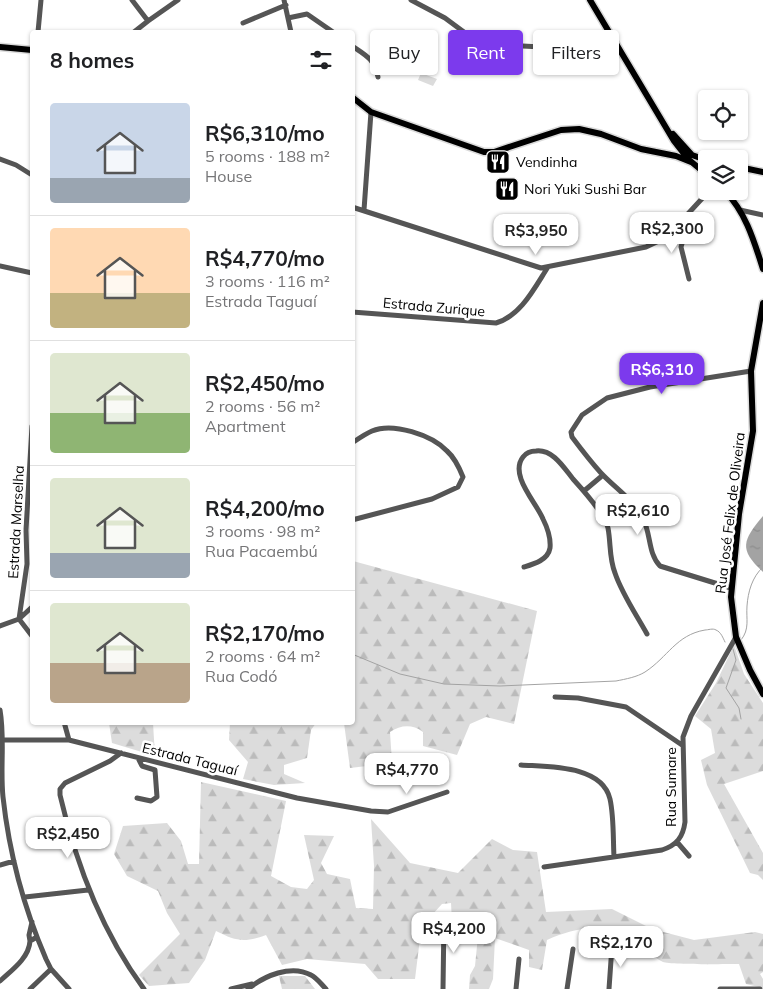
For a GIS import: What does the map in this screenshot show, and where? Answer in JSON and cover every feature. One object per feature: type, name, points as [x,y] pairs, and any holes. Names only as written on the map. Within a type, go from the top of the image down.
[{"type":"main road","points":[[590,0],[607,30]]},
{"type":"main road","points":[[0,47],[30,50]]},
{"type":"main road","points":[[619,51],[667,128],[698,165]]},
{"type":"main road","points":[[355,99],[371,112],[470,148],[490,153],[562,130],[578,129],[601,134],[641,149],[698,159]]},
{"type":"main road","points":[[676,156],[687,153]]},
{"type":"main road","points":[[748,169],[763,172]]},
{"type":"main road","points":[[732,200],[740,210],[750,230],[763,269]]},
{"type":"main road","name":"Rua José Felix de Oliveira","points":[[763,303],[751,371],[753,431],[739,514],[732,588],[732,616],[736,637],[763,694]]},
{"type":"street","points":[[38,30],[41,0]]},
{"type":"street","points":[[132,0],[148,21]]},
{"type":"street","points":[[137,30],[178,0]]},
{"type":"street","points":[[410,0],[445,18],[472,38],[486,44],[533,46]]},
{"type":"street","points":[[243,24],[285,2],[291,30]]},
{"type":"street","points":[[288,18],[307,14],[331,30]]},
{"type":"street","points":[[355,48],[370,58],[376,66],[378,77]]},
{"type":"street","points":[[364,210],[371,112]]},
{"type":"street","points":[[0,158],[16,164],[30,174]]},
{"type":"street","points":[[355,208],[537,267],[548,267],[563,262],[607,256],[646,247],[663,239],[700,200]]},
{"type":"street","points":[[740,210],[763,215]]},
{"type":"street","points":[[682,219],[687,226],[681,247],[688,279]]},
{"type":"street","points":[[0,266],[30,273]]},
{"type":"street","name":"Estrada Zurique","points":[[355,312],[496,323],[506,319],[523,304],[548,267]]},
{"type":"street","points":[[732,588],[660,566],[655,560],[645,522],[640,512],[603,475],[571,434],[571,430],[582,416],[607,398],[632,390],[751,371]]},
{"type":"street","points":[[355,441],[372,431],[387,428],[405,430],[440,445],[454,458],[463,477],[458,487],[432,499],[355,519]]},
{"type":"street","points":[[524,568],[541,561],[550,550],[550,540],[543,518],[521,481],[519,467],[526,454],[544,450],[584,491],[604,519],[608,527],[610,557],[616,576],[647,634]]},
{"type":"street","name":"Estrada Marselha","points":[[19,619],[27,564],[26,530],[30,461]]},
{"type":"street","points":[[584,491],[603,475]]},
{"type":"street","points":[[0,626],[19,619],[30,609]]},
{"type":"street","points":[[19,619],[30,633]]},
{"type":"street","name":"Rua Sumare","points":[[544,867],[662,850],[671,847],[677,842],[684,831],[685,822],[683,737],[691,716],[736,637]]},
{"type":"street","points":[[555,697],[605,702],[626,707],[682,745]]},
{"type":"street","points":[[0,710],[3,726],[2,796],[14,861],[32,922],[51,969],[69,989]]},
{"type":"street","points":[[65,725],[69,740]]},
{"type":"street","name":"Estrada Taguaí","points":[[2,740],[69,740],[298,798],[371,811],[388,812],[447,792]]},
{"type":"street","points":[[121,753],[110,761],[65,783],[60,789],[60,795],[88,890],[121,953],[144,989]]},
{"type":"street","points":[[137,798],[151,801],[157,797],[155,770],[142,766],[138,758]]},
{"type":"street","points":[[521,765],[581,772],[591,775],[602,783],[610,797],[614,857]]},
{"type":"street","points":[[677,842],[688,856]]},
{"type":"street","points":[[0,864],[14,861]]},
{"type":"street","points":[[25,897],[88,890]]},
{"type":"street","points":[[443,989],[444,918]]},
{"type":"street","points":[[0,981],[25,957],[29,950],[29,935],[32,922]]},
{"type":"street","points":[[30,941],[38,937]]},
{"type":"street","points":[[609,989],[612,946]]},
{"type":"street","points":[[567,989],[573,949]]},
{"type":"street","points":[[516,989],[519,959]]},
{"type":"street","points":[[33,988],[51,969]]},
{"type":"street","points":[[231,989],[256,983],[280,973],[303,972],[313,976],[326,989]]},
{"type":"street","points":[[248,989],[256,983]]},
{"type":"street","points":[[720,989],[760,989]]},
{"type":"green space","points":[[420,75],[437,79],[433,86],[418,80]]},
{"type":"green space","points":[[689,361],[690,368],[673,372],[671,365]]},
{"type":"green space","points":[[355,562],[537,611],[514,724],[486,717],[470,724],[457,755],[423,746],[423,732],[415,728],[398,728],[390,732],[392,763],[350,768],[344,725],[355,725]]},
{"type":"green space","points":[[734,645],[744,674],[763,703],[763,771],[724,784],[763,853],[763,880],[758,875],[750,873],[707,785],[701,760],[715,753],[711,729],[695,716],[716,683]]},
{"type":"green space","points":[[109,725],[153,725],[155,756],[112,743]]},
{"type":"green space","points":[[230,725],[315,725],[311,730],[307,758],[284,765],[284,774],[305,783],[274,785],[243,779],[248,762],[229,740]]},
{"type":"green space","points":[[201,782],[286,801],[271,876],[291,887],[307,889],[314,880],[304,835],[334,836],[321,863],[327,874],[350,879],[356,908],[373,909],[374,866],[371,819],[410,863],[458,873],[492,839],[513,850],[537,852],[546,912],[612,909],[652,929],[694,940],[755,932],[763,934],[763,972],[760,974],[763,979],[763,988],[746,984],[739,964],[663,962],[638,944],[622,936],[601,929],[581,929],[547,940],[542,970],[529,967],[529,950],[495,938],[493,979],[489,989],[469,989],[470,975],[475,966],[479,926],[452,922],[451,903],[442,904],[431,916],[422,922],[415,979],[378,979],[365,964],[307,959],[282,965],[266,935],[240,940],[216,931],[205,960],[189,983],[149,986],[139,975],[180,934],[167,913],[158,891],[127,876],[114,854],[123,826],[167,823],[181,841],[188,864],[199,864]]},
{"type":"green space","points":[[279,976],[305,976],[315,989],[282,989]]},
{"type":"water","points":[[763,516],[763,572],[750,557],[746,544],[751,532]]},
{"type":"waterway","points":[[741,640],[747,628],[747,606],[753,580],[763,567]]},
{"type":"waterway","points":[[355,655],[400,674],[444,684],[500,686],[616,681],[635,677],[645,672],[679,642],[695,633],[715,629],[721,634],[725,642]]},
{"type":"waterway","points":[[733,649],[736,660],[726,688],[739,708],[741,719]]},
{"type":"place","name":"Vendinha","points":[[498,162]]},
{"type":"place","name":"Nori Yuki Sushi Bar","points":[[507,189]]}]
